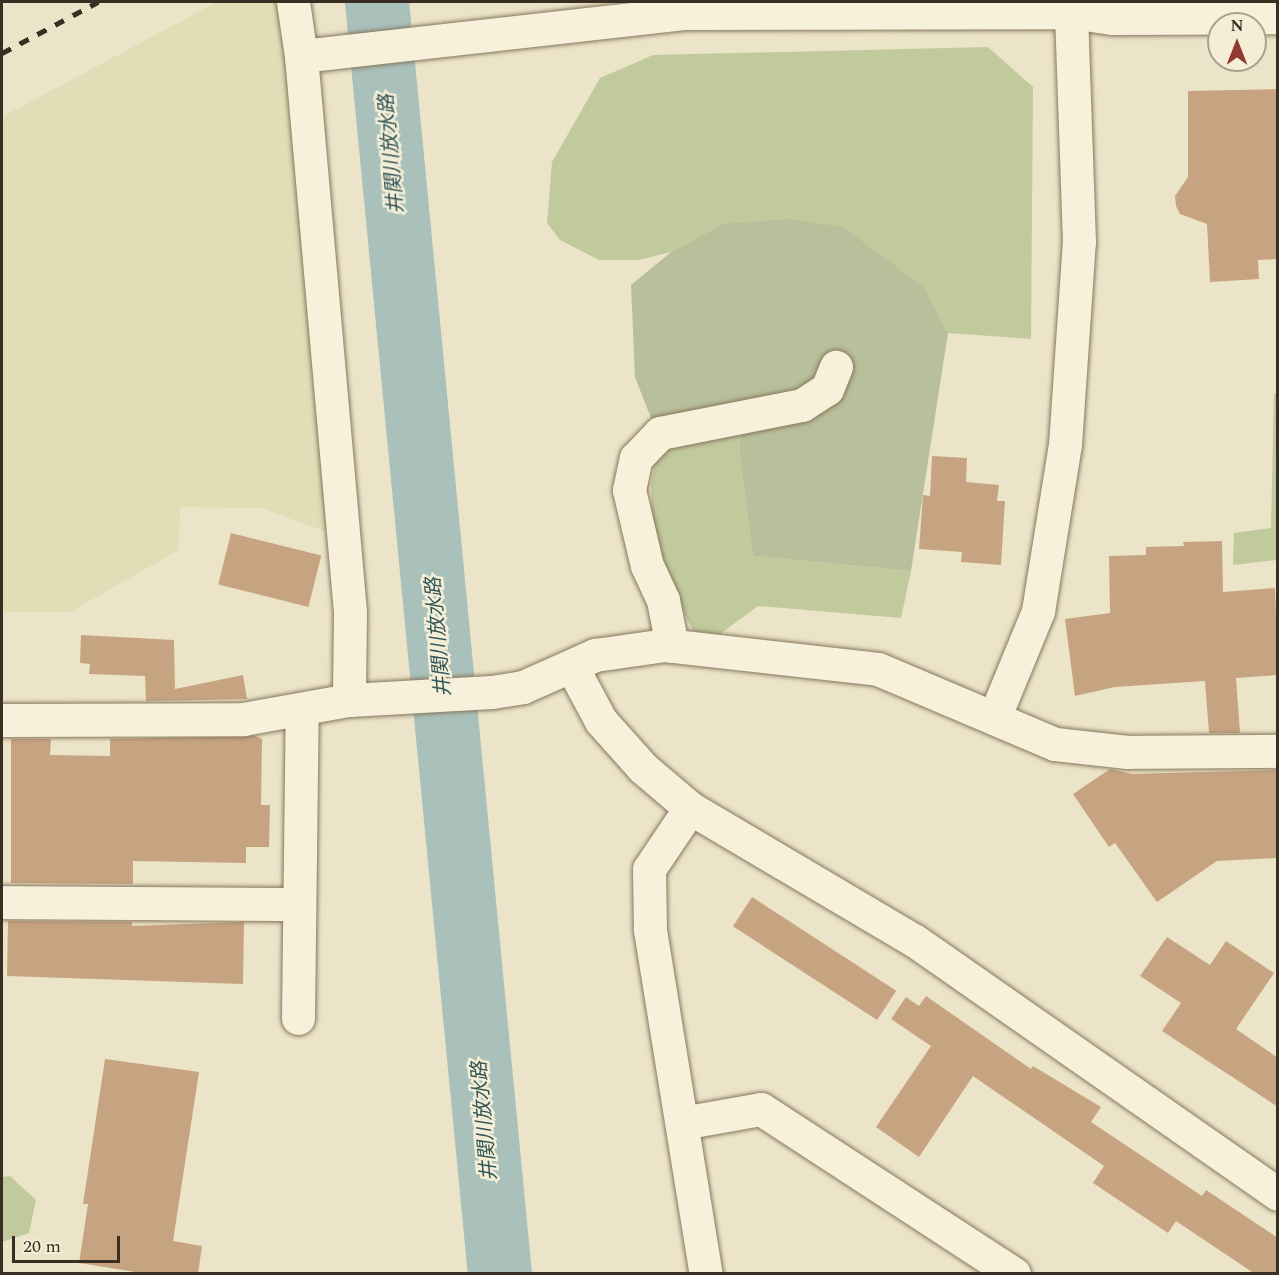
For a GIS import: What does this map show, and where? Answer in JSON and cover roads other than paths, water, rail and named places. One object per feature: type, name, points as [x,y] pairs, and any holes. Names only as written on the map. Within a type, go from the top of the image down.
[{"type":"street","points":[[293,2],[308,55],[350,612],[349,700]]},
{"type":"street","points":[[308,55],[683,13],[1071,12],[1112,18],[1278,16]]},
{"type":"street","points":[[994,718],[1038,611],[1065,445],[1079,242],[1071,12]]},
{"type":"street","points":[[672,646],[663,600],[647,566],[630,490],[636,458],[660,433],[802,405],[827,389],[836,367]]},
{"type":"street","points":[[2,720],[243,719],[349,700],[382,700],[492,692],[523,687],[595,655],[625,649],[672,646],[878,669],[1055,744],[1128,752],[1278,751]]},
{"type":"street","points":[[572,667],[600,721],[643,768],[690,808],[915,941],[1278,1194]]},
{"type":"street","points":[[298,1018],[302,709]]},
{"type":"street","points":[[690,808],[649,869],[650,930],[706,1274]]},
{"type":"street","points":[[2,902],[298,904]]},
{"type":"street","points":[[682,1123],[761,1109],[1014,1274]]},
{"type":"waterway","name":"井関川放水路","points":[[377,2],[500,1274]]},
{"type":"railway","points":[[2,53],[98,2]]}]
